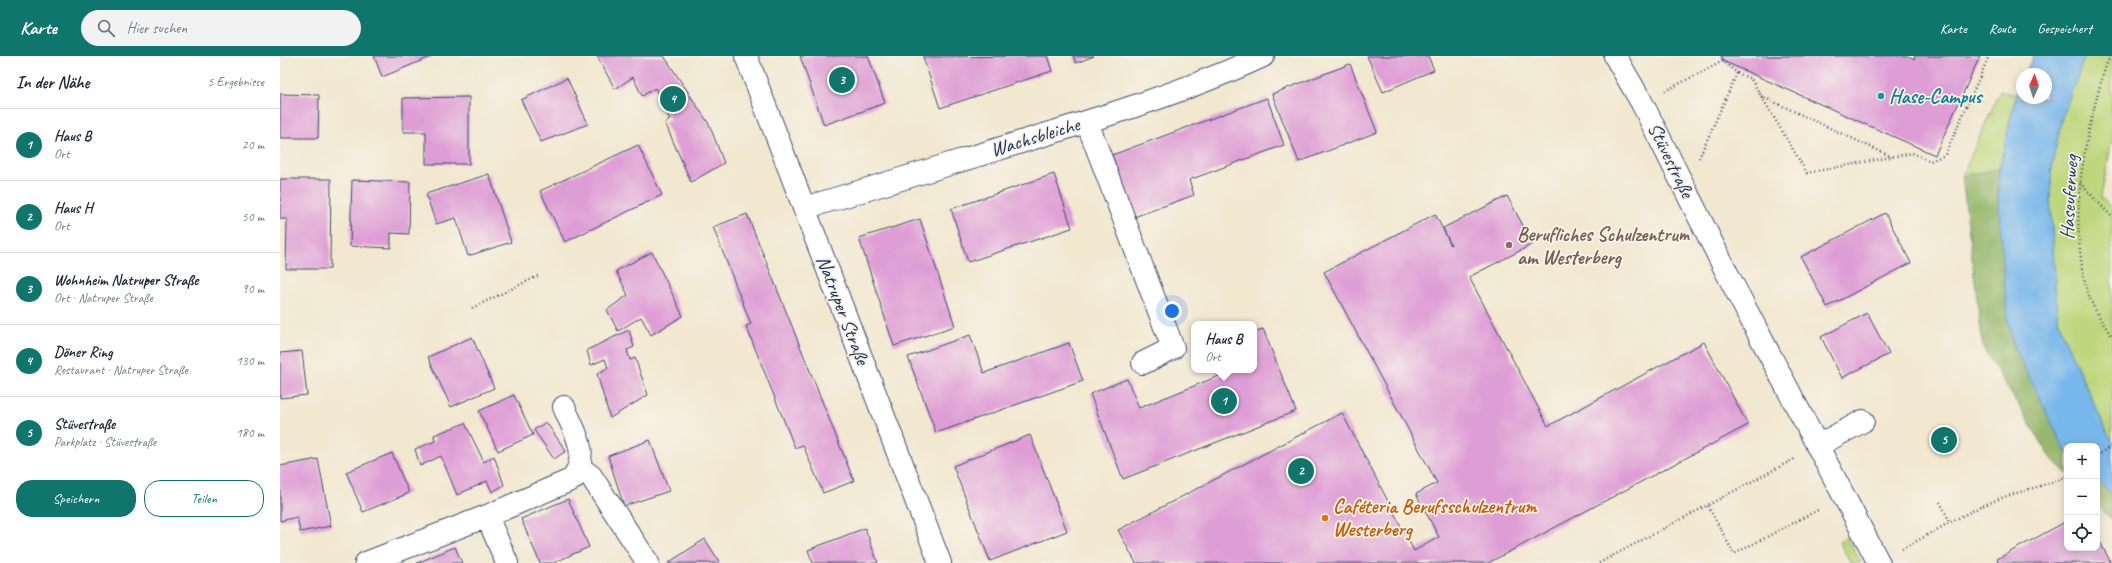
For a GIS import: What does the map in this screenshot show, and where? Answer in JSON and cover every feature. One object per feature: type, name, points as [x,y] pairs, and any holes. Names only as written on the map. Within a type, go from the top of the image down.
[{"type":"street","name":"Natruper Straße","points":[[746,56],[940,563]]},
{"type":"street","name":"Wachsbleiche","points":[[804,208],[1087,122],[1177,91],[1227,72],[1263,56]]},
{"type":"street","name":"Stüvestraße","points":[[1615,56],[1642,103],[1710,240],[1879,562]]},
{"type":"street","points":[[1087,122],[1173,348],[1143,362]]},
{"type":"street","points":[[366,563],[487,516],[573,479],[580,468],[582,452],[564,407]]},
{"type":"street","points":[[1817,446],[1863,421]]},
{"type":"street","points":[[580,468],[591,476],[648,563]]},
{"type":"street","points":[[487,516],[507,563]]},
{"type":"path","points":[[1642,103],[1723,61],[1737,73],[1751,79],[1807,173],[1912,153],[1930,161],[1945,154],[1989,56]]},
{"type":"path","name":"Haseuferweg","points":[[2110,56],[2104,69],[2089,128],[2080,183],[2078,234],[2085,284],[2100,319],[2112,336]]},
{"type":"path","points":[[1685,189],[1737,73]]},
{"type":"path","points":[[1761,95],[1892,157]]},
{"type":"path","points":[[2080,183],[2112,217]]},
{"type":"path","points":[[472,308],[538,276]]},
{"type":"path","points":[[2100,454],[2112,445]]},
{"type":"path","points":[[1599,563],[1708,506],[1817,446]]},
{"type":"path","points":[[1879,562],[1950,522],[1995,500],[2045,486],[2064,477]]},
{"type":"path","points":[[1940,502],[1950,522]]},
{"type":"path","points":[[1708,506],[1734,554],[1818,510]]},
{"type":"green space","points":[[2085,56],[2112,56],[2112,140],[2101,197],[2112,208],[2112,439],[2109,436],[2063,336],[2057,315],[2050,197],[2052,164],[2062,118]]},
{"type":"green space","points":[[2000,91],[2016,95],[1999,169],[1962,176]]},
{"type":"green space","points":[[1999,169],[1998,196],[2013,344],[2064,447],[2064,471],[2051,458],[1983,348],[1962,176]]},
{"type":"green space","points":[[2100,483],[2112,494],[2112,520],[2100,508]]},
{"type":"green space","points":[[1847,537],[1861,563],[1851,563],[1839,542]]},
{"type":"water","points":[[2033,56],[2085,56],[2062,118],[2052,164],[2050,197],[2057,315],[2063,336],[2109,436],[2112,439],[2112,494],[2100,483],[2100,443],[2064,443],[2064,449],[2013,344],[2007,318],[1998,196],[1999,169],[2016,95],[2016,104],[2052,104],[2052,68],[2028,68]]},
{"type":"building","points":[[374,56],[433,56],[382,77]]},
{"type":"building","points":[[597,56],[664,56],[709,124],[724,163],[691,182],[665,123],[670,120],[655,88],[642,96],[633,77],[615,89]]},
{"type":"building","points":[[800,56],[868,56],[885,103],[824,125]]},
{"type":"building","points":[[1047,56],[1052,71],[940,108],[923,57]]},
{"type":"building","points":[[1073,56],[1094,56],[1076,63]]},
{"type":"building","points":[[1367,56],[1428,56],[1434,70],[1383,92]]},
{"type":"building","name":"Hase-Campus","points":[[1721,56],[1908,56],[1914,59],[1915,56],[1980,56],[1935,155],[1723,61]]},
{"type":"building","points":[[1350,64],[1377,132],[1299,162],[1272,94]]},
{"type":"building","points":[[567,78],[588,124],[541,142],[521,100]]},
{"type":"building","points":[[280,94],[319,95],[318,138],[280,138]]},
{"type":"building","points":[[469,97],[469,164],[426,164],[426,132],[403,132],[403,98]]},
{"type":"building","points":[[1267,98],[1284,145],[1189,180],[1194,195],[1134,217],[1112,155]]},
{"type":"building","points":[[638,145],[662,195],[565,242],[540,191]]},
{"type":"building","points":[[489,174],[511,242],[468,256],[456,218],[436,224],[426,194]]},
{"type":"building","points":[[1054,174],[1072,228],[968,262],[951,209]]},
{"type":"building","points":[[280,179],[331,179],[330,269],[286,269],[287,219],[280,219]]},
{"type":"building","points":[[352,180],[410,182],[409,234],[391,233],[391,248],[350,246]]},
{"type":"building","points":[[1507,196],[1533,244],[1469,277],[1548,426],[1704,342],[1748,425],[1488,563],[1136,563],[1118,530],[1342,413],[1414,551],[1439,537],[1416,494],[1437,483],[1324,272],[1435,214],[1451,245],[1443,228]]},
{"type":"building","points":[[1885,213],[1911,263],[1827,307],[1801,257]]},
{"type":"building","points":[[747,214],[854,481],[823,493],[803,445],[795,448],[746,326],[751,324],[713,227]]},
{"type":"building","points":[[920,219],[955,326],[894,346],[859,238]]},
{"type":"building","points":[[652,252],[683,316],[651,335],[641,317],[618,331],[607,310],[628,295],[616,271]]},
{"type":"building","points":[[1867,313],[1889,354],[1842,378],[1821,337]]},
{"type":"building","points":[[1263,329],[1296,411],[1123,479],[1090,394],[1127,379],[1139,408],[1226,373],[1257,373],[1257,331]]},
{"type":"building","points":[[629,330],[634,347],[627,350],[630,360],[635,358],[648,395],[610,418],[597,374],[608,368],[605,359],[591,365],[587,350]]},
{"type":"building","points":[[970,335],[984,373],[1069,343],[1083,381],[936,433],[908,357]]},
{"type":"building","points":[[472,337],[494,388],[451,407],[428,357]]},
{"type":"building","points":[[302,351],[307,395],[280,398],[280,353]]},
{"type":"building","points":[[514,395],[533,435],[498,451],[479,411]]},
{"type":"building","points":[[546,422],[566,451],[554,459],[534,430]]},
{"type":"building","points":[[465,423],[484,462],[494,456],[504,485],[492,492],[487,481],[457,495],[441,456],[420,466],[415,449],[435,441],[434,435]]},
{"type":"building","points":[[1030,435],[1067,531],[990,561],[953,466]]},
{"type":"building","points":[[650,440],[669,491],[624,506],[608,456]]},
{"type":"building","points":[[392,453],[409,493],[363,512],[346,472]]},
{"type":"building","points":[[318,459],[331,526],[300,532],[297,517],[280,521],[280,466]]},
{"type":"building","points":[[568,499],[589,547],[553,563],[540,563],[521,519]]},
{"type":"building","points":[[2064,523],[2064,551],[2100,551],[2100,542],[2111,563],[1999,563],[1997,559]]},
{"type":"building","points":[[865,528],[878,563],[813,563],[808,550]]},
{"type":"building","points":[[705,539],[720,563],[668,563]]},
{"type":"building","points":[[455,547],[462,563],[417,563]]},
{"type":"place","name":"Wohnheim Natruper Straße","points":[[842,80]]},
{"type":"place","name":"Hase-Campus","points":[[1881,96]]},
{"type":"place","name":"Döner Ring","points":[[673,99]]},
{"type":"place","name":"Berufliches Schulzentrum am Westerberg","points":[[1509,245]]},
{"type":"place","name":"Haus B","points":[[1224,401]]},
{"type":"place","name":"Stüvestraße","points":[[1944,440]]},
{"type":"place","name":"Haus H","points":[[1301,471]]},
{"type":"place","name":"Caféteria Berufsschulzentrum Westerberg","points":[[1325,518]]}]
